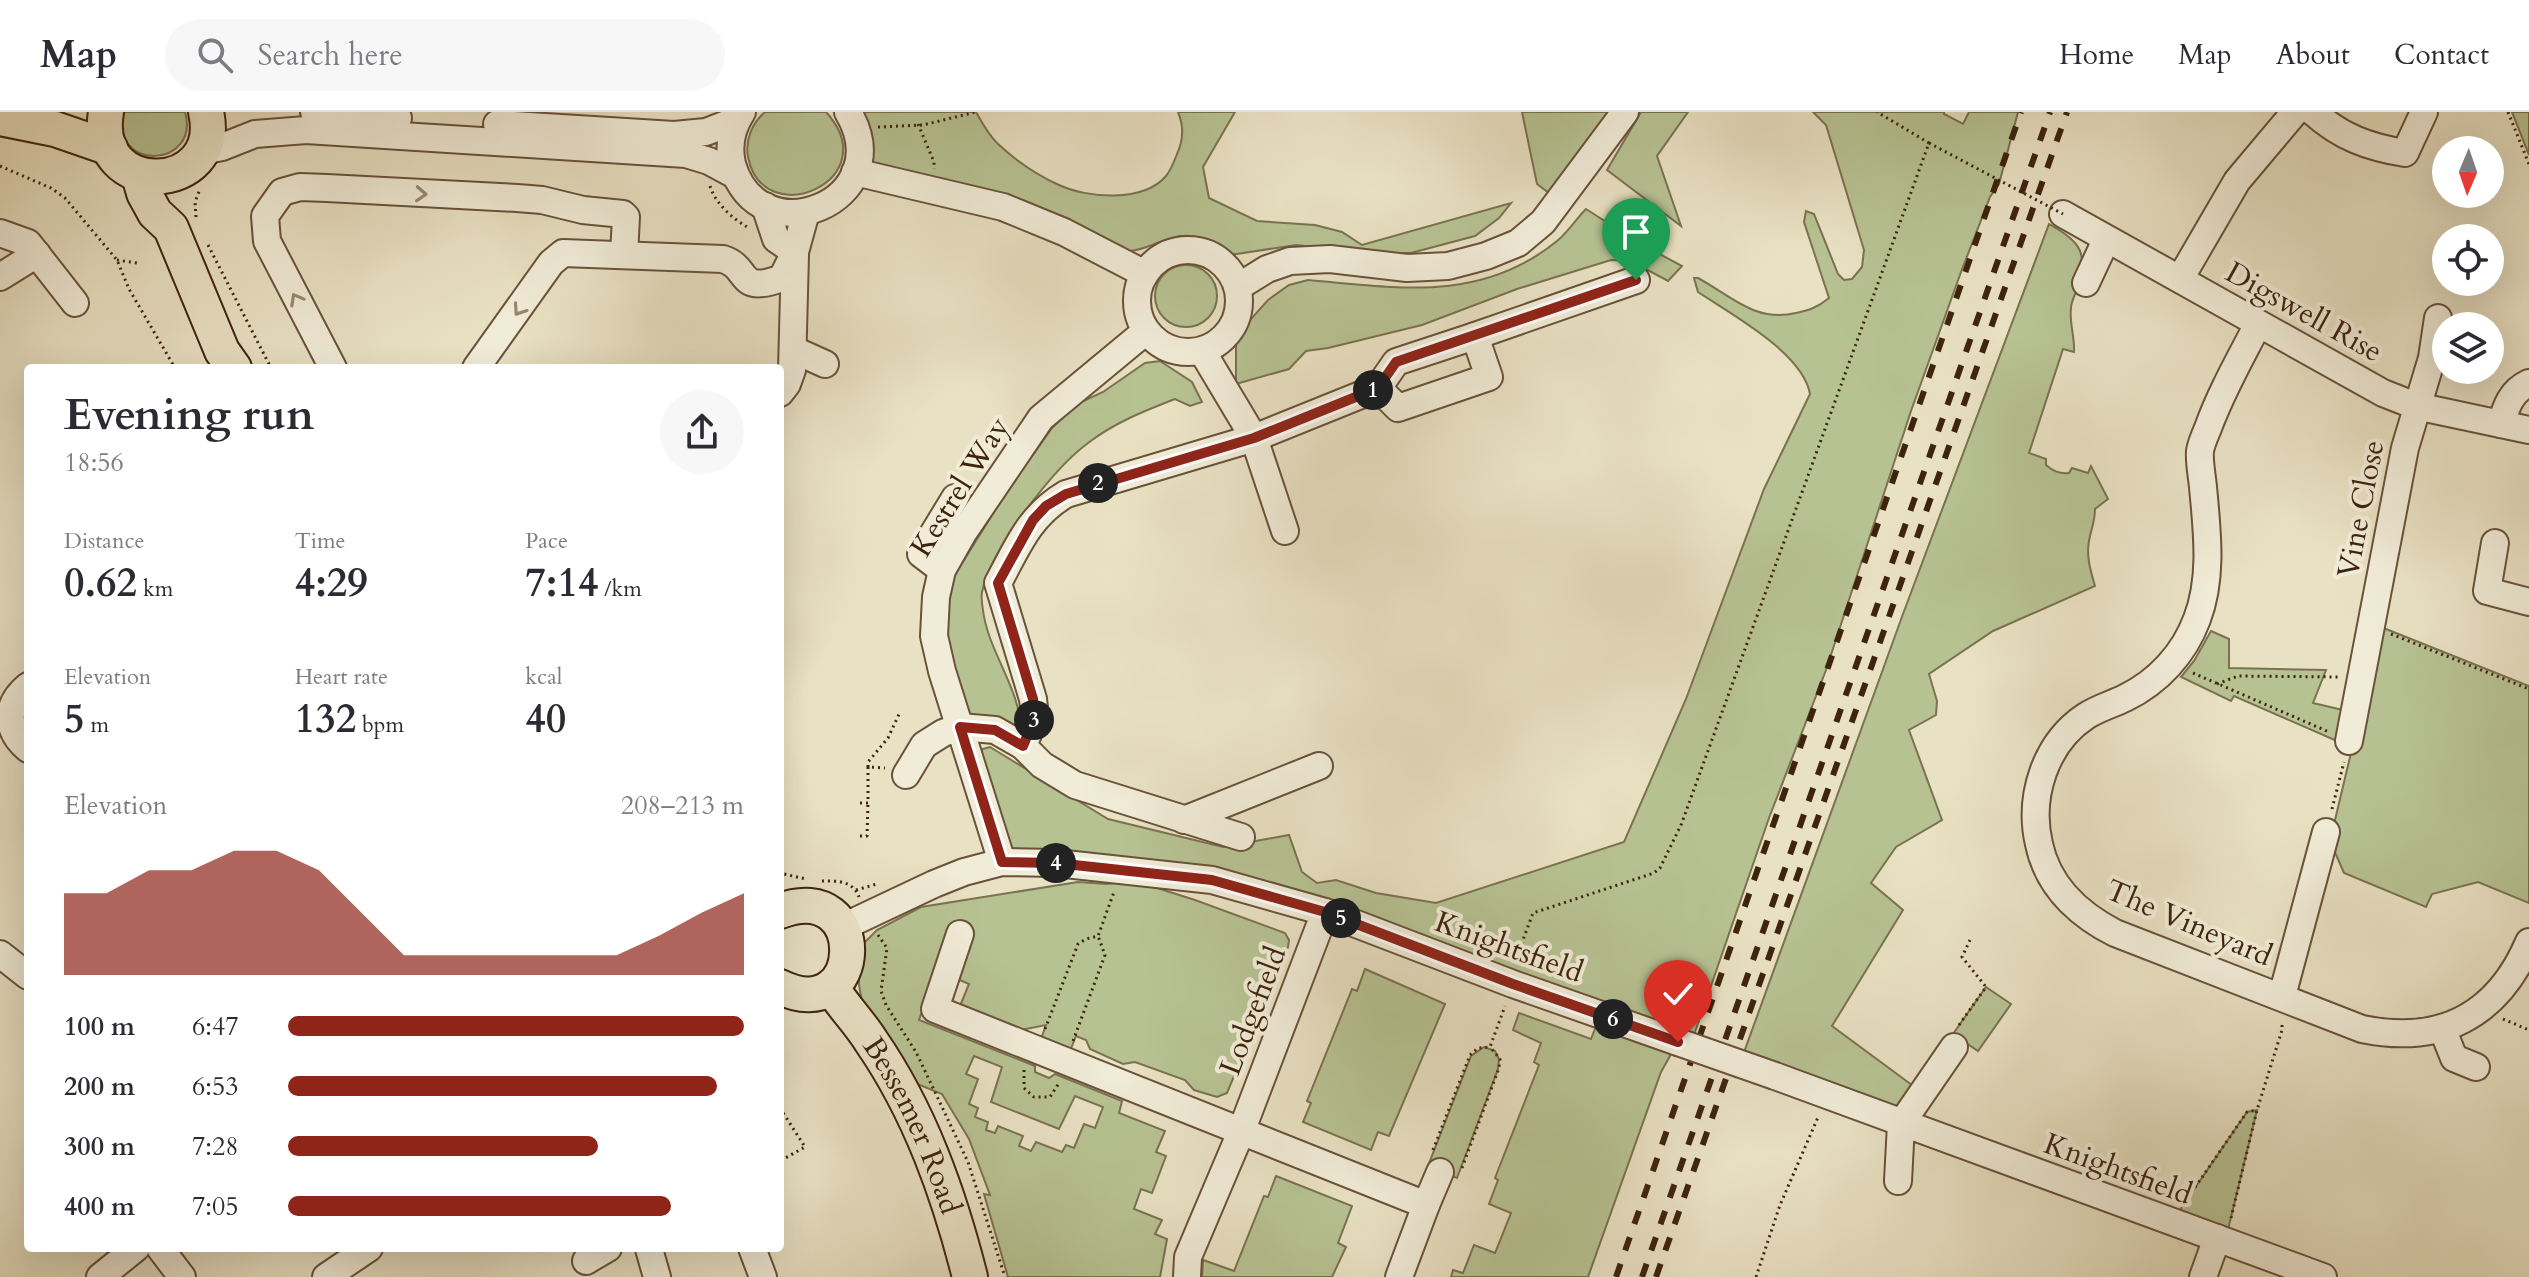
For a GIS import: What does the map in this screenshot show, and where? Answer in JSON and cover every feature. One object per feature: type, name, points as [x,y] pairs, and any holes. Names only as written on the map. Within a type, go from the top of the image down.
[{"type":"main road","points":[[106,112],[103,127],[110,148],[126,170],[139,175],[168,177],[194,160]]},
{"type":"main road","points":[[171,228],[180,210],[194,160],[208,136],[206,112]]},
{"type":"main road","points":[[0,118],[55,129],[110,148]]},
{"type":"main road","points":[[139,175],[155,213],[171,228],[222,351],[231,364]]},
{"type":"main road","points":[[784,892],[833,916],[843,927],[848,943],[848,958],[841,978],[831,987],[819,993],[803,994],[784,988]]},
{"type":"main road","name":"Bessemer Road","points":[[831,987],[872,1042],[931,1153],[956,1223],[970,1277]]},
{"type":"street","points":[[314,112],[433,116],[674,135],[706,132],[740,116]]},
{"type":"street","points":[[1238,287],[1267,269],[1290,261],[1330,259],[1407,268],[1448,266],[1518,243],[1543,222],[1625,112]]},
{"type":"street","points":[[2313,112],[2339,134],[2354,141],[2405,153],[2424,112]]},
{"type":"street","points":[[740,116],[731,138],[730,157],[735,175],[746,192],[765,206],[780,212],[817,210],[833,201],[846,188],[859,156],[859,140],[851,118]]},
{"type":"street","points":[[2180,279],[2237,181],[2279,118]]},
{"type":"street","points":[[194,160],[255,134],[306,130],[686,154],[709,161],[735,175]]},
{"type":"street","points":[[855,172],[1003,207],[1064,232],[1145,274]]},
{"type":"street","points":[[331,364],[267,241],[265,216],[275,200],[289,189],[327,188],[542,200],[583,210],[623,214],[626,217],[624,255]]},
{"type":"street","points":[[765,206],[776,239],[795,252]]},
{"type":"street","points":[[479,364],[551,263],[563,253],[723,259],[731,262],[741,276],[753,283],[767,283],[782,278],[795,252],[806,212]]},
{"type":"street","name":"Digswell Rise","points":[[2063,214],[2372,388],[2416,406],[2529,430]]},
{"type":"street","points":[[0,233],[28,243],[75,303]]},
{"type":"street","points":[[2086,283],[2106,240]]},
{"type":"street","points":[[1195,251],[1219,260],[1231,272],[1238,287],[1240,303],[1233,326],[1217,344],[1202,351],[1171,349],[1157,342],[1146,331],[1137,302],[1145,274],[1156,261],[1171,253],[1195,251]]},
{"type":"street","points":[[784,388],[792,370],[794,350],[795,252]]},
{"type":"street","points":[[0,277],[37,254]]},
{"type":"street","points":[[1023,746],[1035,717],[1033,699],[998,583],[1033,520],[1046,506],[1066,494],[1254,438],[1378,388],[1396,362],[1636,280]]},
{"type":"street","name":"The Vineyard","points":[[2258,324],[2217,402],[2200,450],[2207,532],[2205,595],[2187,640],[2170,664],[2150,683],[2089,714],[2067,733],[2049,758],[2036,802],[2036,826],[2046,868],[2069,902],[2098,924],[2362,1029],[2405,1035],[2457,1023],[2517,991],[2520,964],[2529,942]]},
{"type":"street","name":"Kestrel Way","points":[[1002,862],[934,636],[936,597],[942,570],[963,533],[1041,418],[1146,331]]},
{"type":"street","points":[[1378,388],[1398,408],[1489,377],[1475,336]]},
{"type":"street","points":[[794,350],[825,364]]},
{"type":"street","points":[[1202,351],[1254,438],[1285,531]]},
{"type":"street","name":"Vine Close","points":[[2349,741],[2405,448],[2432,358]]},
{"type":"street","points":[[2501,424],[2507,403],[2521,387],[2529,383]]},
{"type":"street","points":[[942,570],[921,554],[955,498]]},
{"type":"street","points":[[2495,543],[2487,591],[2529,602]]},
{"type":"street","points":[[24,689],[17,695],[10,713],[14,731],[24,744]]},
{"type":"street","points":[[908,773],[924,745],[943,733],[960,727],[995,730],[1023,746],[1042,765],[1075,785],[1241,837]]},
{"type":"street","points":[[1184,820],[1319,766]]},
{"type":"street","points":[[2282,996],[2326,832]]},
{"type":"street","name":"Knightsfield","points":[[843,927],[934,884],[1002,862],[1056,863],[1212,880],[1325,912],[2323,1277]]},
{"type":"street","name":"Lodgefield","points":[[1187,1277],[1188,1257],[1241,1132],[1325,912]]},
{"type":"street","points":[[960,934],[935,1009],[1426,1205]]},
{"type":"street","points":[[0,954],[24,973]]},
{"type":"street","points":[[2442,1028],[2454,1058],[2476,1067]]},
{"type":"street","points":[[1898,1181],[1901,1124],[1954,1047]]},
{"type":"street","points":[[1399,1277],[1440,1172]]},
{"type":"street","points":[[2203,1277],[2221,1240]]},
{"type":"street","points":[[100,1277],[131,1252]]},
{"type":"street","points":[[163,1252],[182,1277]]},
{"type":"street","points":[[326,1277],[363,1252]]},
{"type":"street","points":[[650,1252],[657,1277]]},
{"type":"street","points":[[754,1252],[763,1277]]},
{"type":"path","points":[[851,118],[891,128],[954,120],[976,112]]},
{"type":"path","points":[[1877,112],[2063,214]]},
{"type":"path","points":[[2508,112],[2529,164]]},
{"type":"path","points":[[918,124],[934,162],[933,190]]},
{"type":"path","points":[[1490,1047],[1533,913],[1654,873],[1660,868],[1681,825],[1929,143]]},
{"type":"path","points":[[0,166],[51,188],[65,198],[117,260],[129,289],[173,364]]},
{"type":"path","points":[[117,260],[137,263]]},
{"type":"path","name":"Vine Close","points":[[2370,625],[2529,689]]},
{"type":"path","points":[[2170,664],[2349,741],[2326,832]]},
{"type":"path","points":[[2217,684],[2238,676],[2362,677]]},
{"type":"path","points":[[860,836],[867,836],[868,762],[888,738],[900,712]]},
{"type":"path","points":[[868,767],[908,773]]},
{"type":"path","points":[[860,803],[868,803]]},
{"type":"path","points":[[1098,936],[1078,944],[1022,1080],[1024,1088],[1034,1097],[1050,1097],[1067,1062],[1105,955],[1098,936],[1123,869]]},
{"type":"path","points":[[1954,1047],[1953,1034],[1986,987],[1962,957],[1970,940]]},
{"type":"path","points":[[2221,1240],[2282,1030],[2282,996]]},
{"type":"path","points":[[2484,1007],[2496,1016],[2529,1030]]},
{"type":"path","points":[[1490,1047],[1500,1059],[1499,1068],[1458,1179],[1427,1167],[1470,1055],[1478,1048],[1490,1047]]},
{"type":"path","points":[[1756,1277],[1780,1205],[1826,1096]]},
{"type":"path","points":[[2171,1222],[2247,1112],[2257,1110]]},
{"type":"path","points":[[784,1114],[805,1147],[784,1159]]},
{"type":"green space","points":[[123,112],[185,112],[186,131],[180,144],[169,153],[155,156],[141,154],[129,146],[123,132]]},
{"type":"green space","points":[[765,112],[826,112],[841,137],[842,159],[833,176],[816,189],[796,195],[775,192],[758,180],[748,157],[748,144],[753,127]]},
{"type":"green space","points":[[857,112],[976,112],[997,143],[1034,172],[1084,193],[1114,196],[1144,191],[1168,174],[1182,139],[1178,112],[1235,112],[1203,167],[1209,198],[1257,221],[1315,225],[1342,232],[1362,245],[1511,203],[1499,218],[1475,236],[1411,253],[1364,253],[1296,245],[1230,255],[1194,236],[1179,236],[1141,249],[1110,249],[988,195],[869,162]]},
{"type":"green space","points":[[1522,112],[1614,112],[1549,193],[1537,184]]},
{"type":"green space","points":[[1641,112],[1688,112],[1657,156],[1681,226],[1607,170]]},
{"type":"green space","points":[[1813,112],[1944,112],[1963,124],[1969,112],[2018,112],[1999,184],[1990,197],[1911,411],[1826,670],[1769,818],[1693,1038],[1291,906],[1004,852],[978,755],[990,747],[1108,819],[1223,847],[1289,835],[1302,872],[1317,883],[1336,880],[1376,893],[1436,903],[1624,842],[1686,699],[1764,489],[1810,394],[1805,379],[1780,350],[1746,323],[1698,292],[1694,278],[1744,306],[1768,314],[1796,313],[1821,304],[1829,298],[1804,222],[1806,211],[1814,214],[1838,274],[1844,280],[1852,279],[1862,267],[1864,250],[1826,125]]},
{"type":"green space","points":[[2512,112],[2529,112],[2529,155]]},
{"type":"green space","points":[[1586,209],[1682,266],[1668,281],[1631,261],[1611,260],[1517,289],[1422,325],[1306,351],[1289,369],[1236,384],[1236,344],[1251,319],[1268,300],[1289,285],[1308,280],[1406,288],[1469,283],[1528,261],[1561,237]]},
{"type":"green space","points":[[2049,224],[2075,243],[2080,250],[2082,266],[2071,306],[2074,352],[2063,349],[2029,453],[2046,459],[2046,465],[2059,472],[2069,473],[2072,468],[2088,473],[2091,466],[2108,499],[2095,509],[2088,547],[2095,586],[1993,631],[1929,674],[1937,701],[1936,715],[1909,730],[1942,820],[1896,847],[1871,883],[1903,910],[1832,1026],[1920,1091],[1901,1107],[1888,1109],[1743,1055]]},
{"type":"green space","points":[[1186,265],[1208,274],[1217,296],[1208,318],[1186,327],[1164,318],[1155,296],[1164,274]]},
{"type":"green space","points":[[1160,361],[1192,382],[1202,402],[1190,406],[1175,399],[1108,429],[1074,455],[1025,511],[998,554],[982,592],[986,626],[1016,701],[1021,732],[966,719],[943,635],[951,581],[1007,491],[1052,428],[1077,404],[1103,392],[1145,363]]},
{"type":"green space","points":[[2381,627],[2529,686],[2529,903],[2478,882],[2432,894],[2426,907],[2344,873],[2330,841]]},
{"type":"green space","points":[[2211,631],[2229,639],[2229,668],[2326,670],[2313,703],[2343,710],[2337,741],[2234,696],[2231,701],[2181,677]]},
{"type":"green space","points":[[1135,881],[1195,900],[1285,933],[1289,940],[1288,947],[1227,1093],[1217,1097],[1194,1090],[1185,1080],[1135,1062],[1123,1064],[1090,1049],[1086,1040],[1076,1036],[1066,1061],[1037,1050],[1046,1025],[1021,1030],[960,1006],[969,984],[955,978],[929,992],[919,1020],[1035,1066],[1035,1072],[1049,1078],[1055,1074],[1122,1101],[1119,1113],[1165,1131],[1156,1152],[1166,1156],[1152,1193],[1141,1189],[1134,1209],[1162,1220],[1155,1234],[1167,1239],[1160,1277],[1008,1277],[984,1194],[990,1195],[969,1139],[942,1094],[905,1079],[863,1008],[859,955],[865,942],[877,930],[921,907],[1078,882],[1106,884]],"holes":[[[974,1056],[1002,1067],[991,1102],[1059,1129],[1075,1096],[1103,1107],[1095,1128],[1084,1124],[1074,1148],[1066,1145],[1062,1152],[1036,1142],[1031,1151],[1019,1146],[1023,1136],[998,1126],[995,1133],[986,1130],[988,1122],[975,1117],[978,1108],[969,1104],[978,1079],[966,1074]]]},
{"type":"green space","points":[[1365,969],[1445,1004],[1389,1136],[1378,1132],[1371,1150],[1303,1122],[1311,1103],[1307,1101],[1352,989],[1357,991]]},
{"type":"green space","points":[[1986,987],[2011,1004],[1978,1051],[1953,1034]]},
{"type":"green space","points":[[1519,1013],[1591,1039],[1598,1021],[1675,1047],[1661,1072],[1588,1277],[1451,1277],[1453,1270],[1463,1273],[1474,1245],[1495,1253],[1511,1213],[1489,1204],[1498,1180],[1495,1178],[1539,1065],[1534,1062],[1541,1043],[1513,1030]]},
{"type":"green space","points":[[1484,1047],[1495,1051],[1499,1059],[1498,1069],[1457,1178],[1428,1166],[1471,1056]]},
{"type":"green space","points":[[2257,1110],[2225,1242],[2171,1223],[2247,1112]]},
{"type":"green space","points":[[1276,1176],[1352,1206],[1338,1243],[1346,1247],[1332,1277],[1202,1277],[1203,1260],[1234,1271],[1264,1196],[1268,1197]]},
{"type":"railway","points":[[1616,1277],[2021,112]]},
{"type":"railway","points":[[1642,1277],[2050,112]]},
{"type":"railway","points":[[1656,1277],[2067,112]]},
{"type":"route","points":[[1636,280],[1396,362],[1378,388],[1254,438],[1107,480],[1066,494],[1046,506],[1033,520],[998,583],[1033,699],[1035,717],[1023,746],[995,730],[960,727],[1002,862],[1056,863],[1212,880],[1325,912],[1513,984],[1678,1042]]}]
